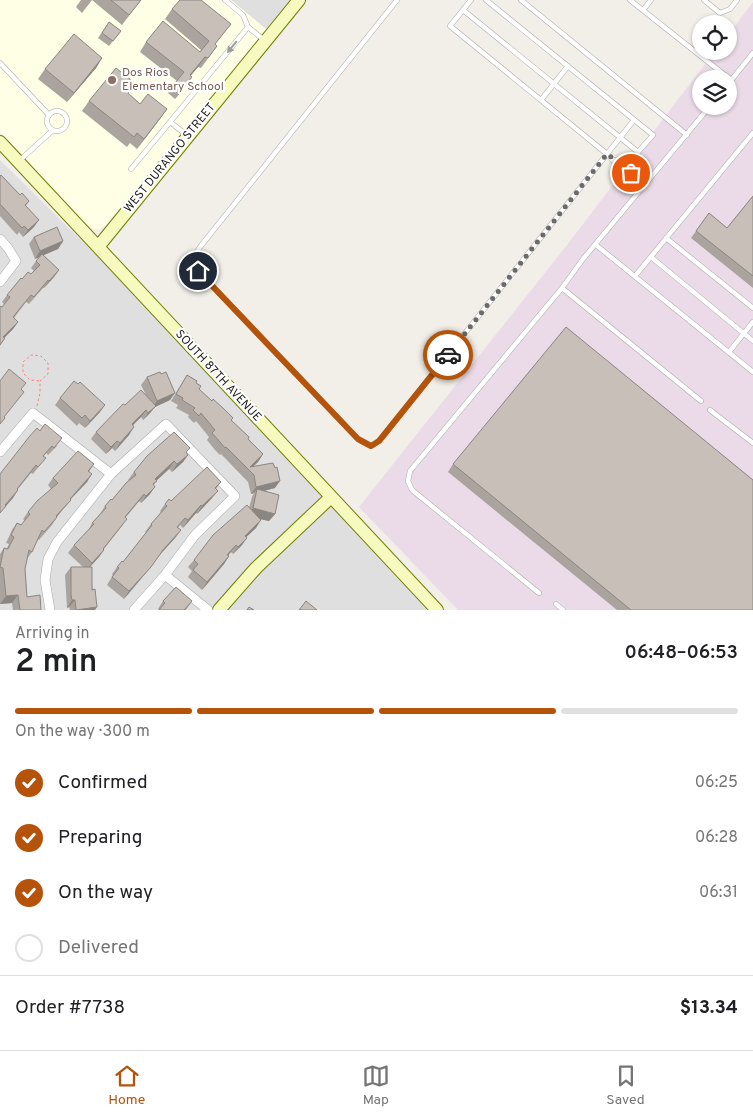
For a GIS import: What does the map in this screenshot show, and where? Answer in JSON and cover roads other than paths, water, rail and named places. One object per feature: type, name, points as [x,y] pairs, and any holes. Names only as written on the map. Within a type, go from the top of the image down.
[{"type":"street","name":"WEST DURANGO STREET","points":[[98,247],[299,0]]},
{"type":"street","name":"SOUTH 87TH AVENUE","points":[[0,142],[436,610]]},
{"type":"street","points":[[0,239],[16,261],[0,282]]},
{"type":"street","points":[[0,452],[33,413],[111,474]]},
{"type":"street","points":[[50,610],[45,580],[48,559],[57,542],[111,474],[166,424],[235,496],[195,535],[134,610]]},
{"type":"street","points":[[219,610],[256,568],[332,497]]},
{"type":"street","points":[[165,574],[208,610]]},
{"type":"lane","points":[[224,0],[243,15],[248,27],[266,41]]},
{"type":"lane","points":[[397,0],[194,255],[193,263],[198,271],[358,439],[371,446],[385,434],[634,120]]},
{"type":"lane","points":[[471,0],[450,26],[607,154],[615,160],[621,160],[630,167],[631,173],[645,185]]},
{"type":"lane","points":[[463,10],[638,152],[653,135],[486,0]]},
{"type":"lane","points":[[520,0],[686,134]]},
{"type":"lane","points":[[630,0],[717,70]]},
{"type":"lane","points":[[643,10],[650,0]]},
{"type":"lane","points":[[704,0],[720,13],[730,9],[737,0]]},
{"type":"lane","points":[[131,169],[248,27]]},
{"type":"lane","points":[[737,72],[753,53]]},
{"type":"lane","points":[[0,63],[50,115]]},
{"type":"lane","points":[[541,100],[568,66]]},
{"type":"lane","points":[[18,161],[53,130],[63,130],[67,125],[67,119],[64,114],[58,111],[50,115]]},
{"type":"lane","points":[[50,115],[48,125],[53,130]]},
{"type":"lane","points":[[539,593],[412,490],[408,481],[410,472],[702,115]]},
{"type":"lane","points":[[170,122],[188,136]]},
{"type":"lane","points":[[635,276],[753,133]]},
{"type":"lane","points":[[666,238],[753,308]]},
{"type":"lane","points":[[596,244],[753,372]]},
{"type":"lane","points":[[651,257],[753,341]]},
{"type":"lane","points":[[562,288],[701,401]]},
{"type":"lane","points":[[729,352],[753,322]]},
{"type":"lane","points":[[710,410],[753,443]]},
{"type":"lane","points":[[556,604],[563,610]]},
{"type":"place","name":"Dos Rios Elementary School","points":[[112,80]]}]
